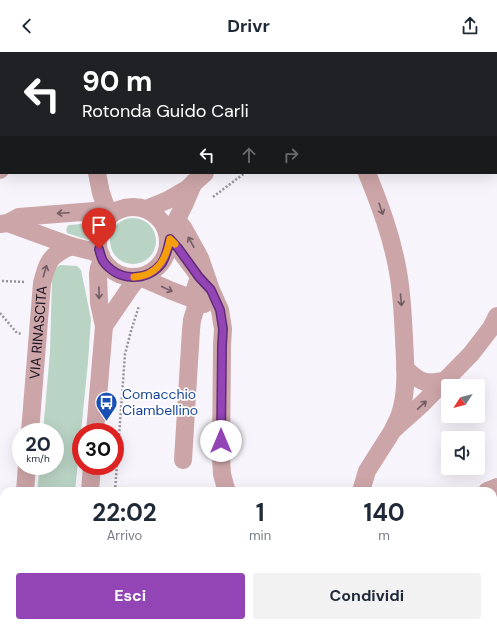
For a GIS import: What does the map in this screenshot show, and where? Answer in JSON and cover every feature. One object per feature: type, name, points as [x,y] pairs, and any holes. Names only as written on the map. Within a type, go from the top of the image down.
[{"type":"street","points":[[98,174],[101,193],[111,210]]},
{"type":"street","points":[[362,487],[367,471],[400,415],[405,382],[402,300],[396,261],[382,210],[367,174]]},
{"type":"street","points":[[146,209],[168,200],[187,188],[200,177]]},
{"type":"street","points":[[4,224],[91,251],[101,257],[110,269],[122,276],[140,277],[156,270],[166,256],[172,232],[200,177]]},
{"type":"street","points":[[4,224],[19,217],[133,207],[146,209],[154,214],[172,232],[178,248],[199,277],[211,290]]},
{"type":"street","points":[[96,423],[104,326],[99,303],[98,274],[101,257],[98,243],[100,231],[111,210]]},
{"type":"street","points":[[172,232],[184,229],[200,258],[211,290],[220,310],[223,329],[221,457],[222,474],[225,487]]},
{"type":"street","name":"VIA RINASCITA","points":[[31,423],[42,283],[45,270],[50,260],[59,252],[71,246]]},
{"type":"street","points":[[140,277],[201,302],[210,308],[214,315],[222,345]]},
{"type":"street","points":[[104,326],[132,285],[140,277]]},
{"type":"street","points":[[183,460],[191,330],[196,307],[194,292],[199,277]]},
{"type":"street","points":[[448,379],[471,354],[491,328],[497,316]]},
{"type":"street","points":[[405,368],[420,381],[428,383],[441,382]]},
{"type":"street","points":[[392,430],[441,386]]},
{"type":"street","points":[[25,487],[26,475]]},
{"type":"street","points":[[90,487],[91,475]]},
{"type":"path","points":[[213,197],[244,174]]},
{"type":"path","points":[[2,281],[42,283]]},
{"type":"path","points":[[115,487],[125,354],[139,305]]},
{"type":"path","points":[[0,313],[17,333],[24,334]]},
{"type":"green space","points":[[133,218],[146,222],[152,228],[156,241],[152,254],[146,260],[133,264],[120,260],[114,254],[110,241],[114,228],[120,222]]},
{"type":"green space","points":[[95,223],[91,231],[91,241],[67,233],[66,229],[69,225]]},
{"type":"green space","points":[[60,265],[77,266],[81,270],[91,319],[82,423],[72,423],[72,475],[77,475],[75,487],[37,487],[39,475],[64,475],[64,423],[44,423],[50,352],[52,281],[54,269]]},
{"type":"slow traffic","points":[[134,277],[140,277],[156,270],[166,256],[170,239],[175,244]]},
{"type":"place","name":"Comacchio Ciambellino","points":[[107,422]]},
{"type":"route","points":[[99,249],[102,260],[110,269],[122,276],[140,277],[156,270],[166,256],[170,239],[199,277],[211,290],[220,310],[223,329],[221,441]]}]
